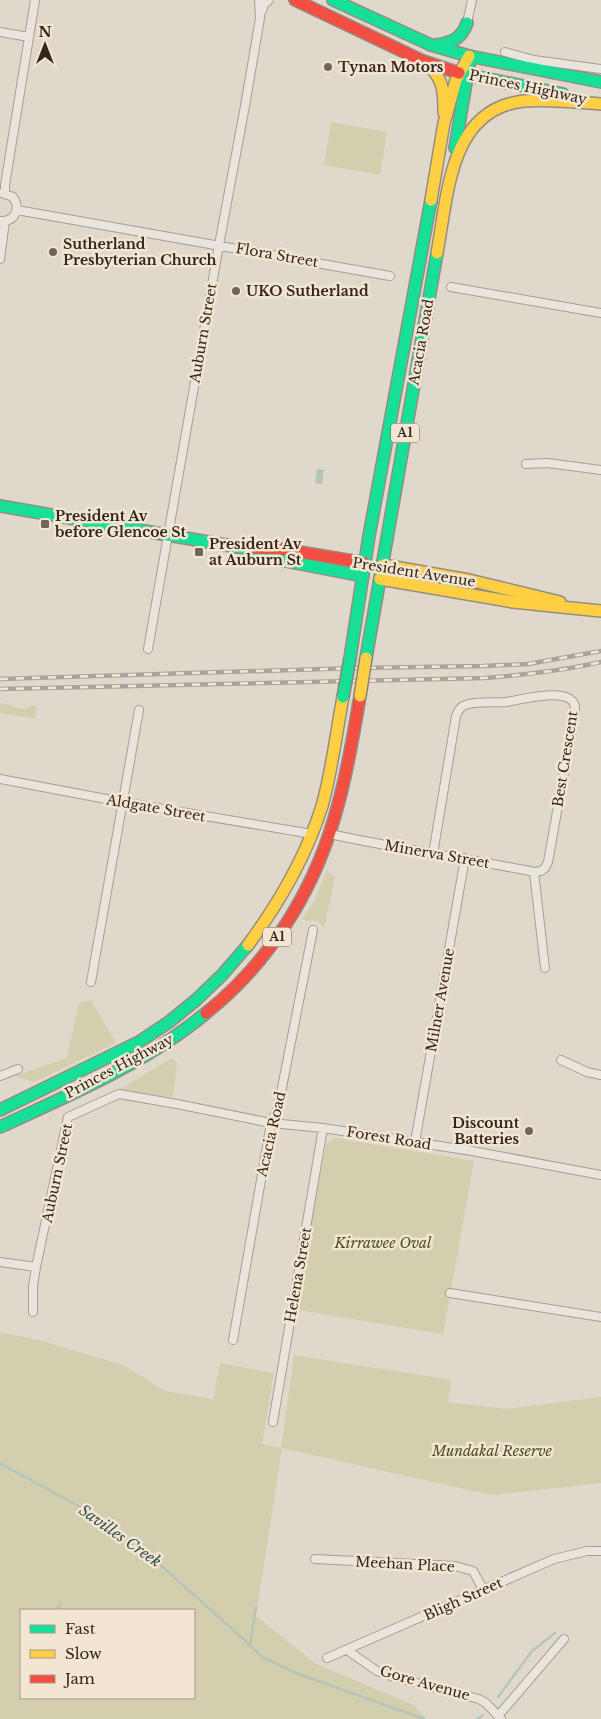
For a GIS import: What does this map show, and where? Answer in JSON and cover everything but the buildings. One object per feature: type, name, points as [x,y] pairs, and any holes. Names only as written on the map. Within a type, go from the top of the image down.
[{"type":"main road","points":[[296,0],[423,61],[439,75],[443,85],[444,123]]},
{"type":"main road","name":"Princes Highway","points":[[333,0],[431,46],[531,70],[601,82]]},
{"type":"main road","points":[[431,46],[456,40],[465,32],[467,23]]},
{"type":"main road","points":[[463,74],[469,56]]},
{"type":"main road","name":"Princes Highway","points":[[423,61],[463,74],[601,103]]},
{"type":"main road","name":"Acacia Road","points":[[343,697],[365,563],[444,123],[454,84],[463,74]]},
{"type":"main road","name":"A1","points":[[451,176],[463,74]]},
{"type":"main road","name":"Acacia Road","points":[[360,696],[451,176],[459,150],[477,121],[493,110],[515,102],[533,100],[601,103]]},
{"type":"main road","name":"President Avenue","points":[[0,506],[243,548],[281,549],[469,580],[601,611]]},
{"type":"main road","name":"President Avenue","points":[[243,548],[275,559],[363,576],[512,602],[583,608]]},
{"type":"main road","name":"Princes Highway","points":[[0,1127],[136,1060],[197,1021],[220,1002],[261,957],[292,914],[314,873],[330,834],[345,776],[360,696]]},
{"type":"main road","name":"Princes Highway","points":[[0,1110],[137,1044],[195,1002],[229,967],[268,916],[290,880],[312,834],[327,782],[343,697]]},
{"type":"street","points":[[0,259],[2,221],[13,217],[17,210],[16,201],[13,197],[2,194],[35,0]]},
{"type":"street","name":"Auburn Street","points":[[259,0],[260,18]]},
{"type":"street","name":"Auburn Street","points":[[148,649],[260,18],[264,5],[269,0]]},
{"type":"street","points":[[467,23],[472,0]]},
{"type":"street","points":[[0,32],[29,37]]},
{"type":"street","name":"Princes Highway","points":[[505,52],[534,60],[601,69]]},
{"type":"street","name":"Flora Street","points":[[17,210],[390,276]]},
{"type":"street","points":[[451,287],[601,313]]},
{"type":"street","points":[[526,464],[548,464],[601,470]]},
{"type":"street","name":"Best Crescent","points":[[433,854],[456,716],[460,708],[467,705],[505,702],[534,696],[565,696],[574,702],[575,710],[548,862],[544,869]]},
{"type":"street","points":[[91,982],[138,710]]},
{"type":"street","name":"Aldgate Street","points":[[0,780],[312,834]]},
{"type":"street","name":"Minerva Street","points":[[330,834],[534,872],[541,872],[544,869]]},
{"type":"street","name":"Milner Avenue","points":[[415,1142],[465,858]]},
{"type":"street","points":[[534,872],[545,968]]},
{"type":"street","name":"Acacia Road","points":[[232,1340],[270,1123],[278,1108],[313,930]]},
{"type":"street","points":[[561,1060],[587,1072],[601,1075]]},
{"type":"street","points":[[0,1076],[18,1069]]},
{"type":"street","name":"Auburn Street","points":[[33,1312],[33,1286],[36,1267],[68,1117],[119,1094],[177,1104]]},
{"type":"street","name":"Forest Road","points":[[177,1104],[270,1123],[323,1128],[415,1142],[601,1175]]},
{"type":"street","name":"Helena Street","points":[[273,1422],[323,1128]]},
{"type":"street","points":[[0,1262],[36,1267]]},
{"type":"street","points":[[450,1293],[601,1317]]},
{"type":"street","name":"Bligh Street","points":[[327,1658],[554,1559],[587,1551],[601,1551]]},
{"type":"street","name":"Meehan Place","points":[[315,1559],[455,1566],[473,1571],[483,1589]]},
{"type":"street","points":[[500,1718],[564,1639]]},
{"type":"street","name":"Gore Avenue","points":[[347,1650],[377,1671],[479,1699],[486,1703],[500,1718]]},
{"type":"green space","points":[[331,122],[387,132],[380,175],[324,165]]},
{"type":"green space","points":[[0,703],[20,709],[28,708],[32,705],[37,706],[35,719],[0,713]]},
{"type":"green space","points":[[327,870],[335,877],[324,928],[318,921],[302,920],[316,898]]},
{"type":"green space","points":[[91,1000],[116,1043],[34,1082],[15,1076],[67,1058],[79,1003]]},
{"type":"green space","points":[[172,1058],[177,1063],[173,1097],[119,1090]]},
{"type":"green space","name":"Kirrawee Oval","points":[[335,1138],[474,1161],[443,1334],[294,1309],[326,1144]]},
{"type":"green space","name":"Mundakal Reserve","points":[[0,1332],[42,1341],[123,1365],[165,1391],[213,1399],[220,1363],[274,1373],[262,1444],[281,1448],[294,1355],[451,1380],[448,1402],[506,1409],[601,1397],[601,1483],[491,1495],[282,1448],[256,1616],[316,1664],[414,1705],[426,1719],[0,1719]]},
{"type":"shaded area","points":[[317,469],[324,470],[322,484],[315,483]]},
{"type":"waterway","name":"Savilles Creek","points":[[0,1463],[82,1508],[146,1552],[250,1645]]},
{"type":"waterway","points":[[58,1609],[60,1604]]},
{"type":"waterway","name":"Savilles Creek","points":[[256,1607],[250,1645],[262,1657],[296,1673],[424,1719]]},
{"type":"waterway","points":[[498,1697],[532,1651],[555,1633]]},
{"type":"waterway","points":[[477,1719],[483,1715]]},
{"type":"railway","points":[[0,679],[528,664],[601,651]]},
{"type":"railway","points":[[0,689],[484,678],[572,668],[601,662]]},
{"type":"traffic: fast","points":[[333,0],[431,45],[469,56]]},
{"type":"traffic: fast","points":[[436,45],[456,39],[467,23]]},
{"type":"traffic: fast","points":[[469,56],[601,82]]},
{"type":"traffic: fast","points":[[455,148],[469,65]]},
{"type":"traffic: fast","points":[[459,73],[563,94]]},
{"type":"traffic: fast","points":[[350,658],[369,536],[431,200]]},
{"type":"traffic: fast","points":[[366,658],[437,253]]},
{"type":"traffic: fast","points":[[0,506],[243,548],[275,559],[363,576]]},
{"type":"traffic: fast","points":[[343,697],[350,658]]},
{"type":"traffic: fast","points":[[0,1110],[139,1042],[169,1022],[196,1000],[222,975],[248,945]]},
{"type":"traffic: fast","points":[[0,1127],[81,1090],[133,1062],[183,1031],[206,1013]]},
{"type":"traffic: slow","points":[[431,200],[444,123],[456,80],[469,56]]},
{"type":"traffic: slow","points":[[429,66],[440,82],[443,93],[444,113]]},
{"type":"traffic: slow","points":[[437,253],[456,158],[466,137],[480,120],[499,107],[524,101],[601,104]]},
{"type":"traffic: slow","points":[[383,565],[469,580],[560,602]]},
{"type":"traffic: slow","points":[[380,579],[513,602],[601,611]]},
{"type":"traffic: slow","points":[[360,696],[366,658]]},
{"type":"traffic: slow","points":[[248,945],[291,879],[315,825],[329,779],[343,697]]},
{"type":"traffic: jam","points":[[295,0],[423,61],[459,73]]},
{"type":"traffic: jam","points":[[254,548],[281,549],[365,563]]},
{"type":"traffic: jam","points":[[206,1013],[249,973],[268,950],[285,926],[313,874],[325,847],[338,804],[349,758],[360,696]]},
{"type":"place","name":"Tynan Motors","points":[[328,67]]},
{"type":"place","name":"Sutherland Presbyterian Church","points":[[53,252]]},
{"type":"place","name":"UKO Sutherland","points":[[236,291]]},
{"type":"place","name":"President Av before Glencoe St","points":[[45,524]]},
{"type":"place","name":"President Av at Auburn St","points":[[199,552]]},
{"type":"place","name":"Discount Batteries","points":[[529,1131]]}]
